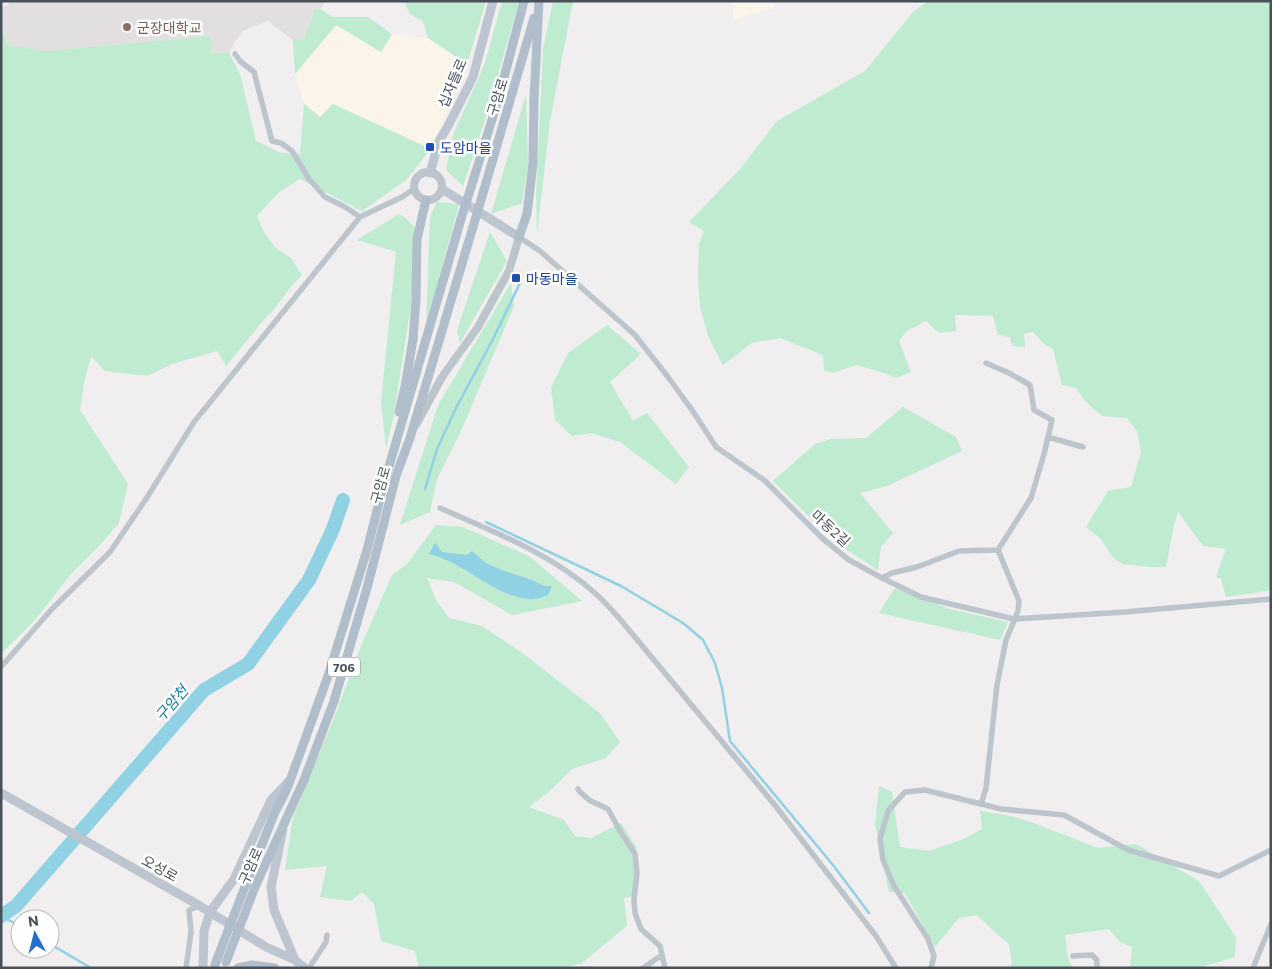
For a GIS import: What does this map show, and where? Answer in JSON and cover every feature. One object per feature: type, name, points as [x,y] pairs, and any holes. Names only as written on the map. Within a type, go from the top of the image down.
[{"type":"main road","name":"십자들로","points":[[430,173],[439,141],[473,77],[493,1]]},
{"type":"main road","name":"구암로","points":[[220,964],[251,885],[275,812],[289,781],[328,676],[367,550],[383,487],[461,219],[499,97],[524,1]]},
{"type":"main road","name":"구암로","points":[[251,885],[284,824],[304,780],[334,701],[367,588],[396,476],[410,438],[539,1]]},
{"type":"main road","points":[[442,189],[519,237],[527,214],[533,163],[539,1]]},
{"type":"main road","name":"706","points":[[383,487],[405,387],[413,339],[417,239],[426,200]]},
{"type":"main road","points":[[203,968],[204,931],[210,912],[234,879],[271,800],[289,781]]},
{"type":"main road","name":"오성로","points":[[1,793],[200,906],[295,964],[305,968]]},
{"type":"main road","points":[[284,824],[271,887],[274,910],[295,964]]},
{"type":"main road","points":[[238,968],[252,965],[275,968]]},
{"type":"street","points":[[235,54],[240,62],[254,72],[272,142],[281,143],[292,151],[309,179],[325,197],[360,216]]},
{"type":"street","points":[[430,173],[438,177],[442,189],[438,196],[426,200],[418,196],[414,189],[414,184],[422,174],[430,173]]},
{"type":"street","points":[[1,667],[51,610],[110,552],[194,422],[360,216],[402,197],[414,189]]},
{"type":"street","name":"706","points":[[410,438],[442,377],[478,327],[509,271],[519,237]]},
{"type":"street","name":"마동2길","points":[[519,237],[540,251],[635,335],[689,406],[716,447],[764,480],[822,538],[849,560],[921,597],[1014,619],[1125,612],[1271,599]]},
{"type":"street","points":[[986,363],[1030,385],[1034,410],[1052,420],[1031,498],[998,550]]},
{"type":"street","points":[[1048,437],[1083,446]]},
{"type":"street","points":[[440,508],[536,552],[571,574],[595,593],[619,618],[774,804],[876,936],[896,968]]},
{"type":"street","points":[[882,578],[959,551],[998,550]]},
{"type":"street","points":[[981,804],[986,788],[997,685],[1006,640],[1018,611],[1019,601],[998,550]]},
{"type":"street","points":[[578,789],[589,800],[608,809],[635,854],[637,873],[634,899],[635,912],[641,929],[660,946],[665,968]]},
{"type":"street","points":[[931,968],[934,956],[928,939],[894,886],[883,860],[880,839],[888,811],[904,792],[924,790],[1001,809],[1064,815],[1128,850],[1220,876],[1271,850]]},
{"type":"street","points":[[186,968],[192,932],[189,910],[200,906]]},
{"type":"street","points":[[1252,968],[1271,924]]},
{"type":"street","points":[[309,968],[326,942],[327,936]]},
{"type":"street","points":[[643,968],[662,955]]},
{"type":"street","points":[[1073,956],[1092,955],[1096,960],[1097,968]]},
{"type":"shaded area","name":"군장대학교","points":[[12,1],[325,1],[320,9],[314,10],[304,39],[293,40],[268,21],[243,31],[229,53],[212,53],[209,36],[46,51],[7,45],[1,23],[1,9]]},
{"type":"shaded area","points":[[733,1],[772,1],[775,8],[733,20]]},
{"type":"shaded area","points":[[336,25],[381,52],[392,34],[428,38],[467,64],[431,149],[333,104],[320,117],[304,104],[295,74]]},
{"type":"green space","points":[[405,1],[486,1],[467,64],[428,38],[423,21],[411,15]]},
{"type":"green space","points":[[502,1],[519,1],[486,117],[463,186],[446,170],[453,135],[485,63]]},
{"type":"green space","points":[[553,1],[573,1],[550,121],[537,234],[536,195],[543,49]]},
{"type":"green space","points":[[928,1],[1271,1],[1271,588],[1267,591],[1226,597],[1221,579],[1216,577],[1226,549],[1203,546],[1178,512],[1166,567],[1124,564],[1114,559],[1100,538],[1086,527],[1108,491],[1131,487],[1141,451],[1137,431],[1127,418],[1102,416],[1085,401],[1076,388],[1062,385],[1053,349],[1044,344],[1033,332],[1024,334],[1025,347],[1012,346],[1010,337],[998,335],[993,316],[955,315],[956,331],[939,333],[926,321],[907,331],[899,341],[911,372],[896,378],[857,365],[832,373],[824,370],[823,355],[780,338],[752,343],[722,364],[708,336],[700,307],[698,276],[699,244],[704,231],[689,222],[741,168],[777,121],[865,71],[913,12]]},
{"type":"green space","points":[[320,9],[333,17],[368,17],[392,34],[381,52],[336,25],[295,74],[293,40],[304,39],[314,10]]},
{"type":"green space","points":[[1,23],[7,45],[46,51],[210,36],[212,53],[229,53],[240,74],[256,141],[281,153],[300,154],[304,104],[320,117],[333,104],[431,149],[406,180],[362,211],[300,179],[278,193],[257,216],[265,234],[275,247],[291,258],[302,275],[226,366],[217,351],[172,364],[147,376],[105,371],[91,356],[80,410],[128,484],[119,523],[70,575],[36,619],[1,654]]},
{"type":"green space","points":[[526,94],[528,166],[522,203],[491,214]]},
{"type":"green space","points":[[437,202],[459,204],[426,327],[430,216]]},
{"type":"green space","points":[[399,214],[406,218],[415,228],[411,306],[393,419],[386,448],[381,402],[396,252],[357,240]]},
{"type":"green space","points":[[490,232],[507,261],[460,343],[457,330]]},
{"type":"green space","points":[[511,283],[514,306],[461,431],[437,479],[430,512],[400,525],[438,405]]},
{"type":"green space","points":[[607,325],[641,354],[610,382],[633,421],[647,413],[689,467],[676,484],[620,442],[591,433],[572,436],[555,420],[551,388],[568,353]]},
{"type":"green space","points":[[903,407],[956,437],[962,451],[887,486],[860,493],[893,533],[881,547],[878,570],[836,543],[773,481],[815,444],[831,439],[866,438]]},
{"type":"green space","points":[[436,525],[463,527],[529,556],[582,601],[512,615],[454,582],[427,578],[437,602],[449,618],[482,626],[521,652],[601,714],[620,742],[606,758],[572,769],[550,791],[529,807],[564,820],[575,836],[591,838],[621,823],[637,848],[633,896],[624,898],[627,926],[582,963],[564,968],[419,968],[415,951],[381,941],[374,904],[362,892],[351,901],[320,897],[327,866],[285,870],[293,817],[334,718],[361,646],[392,575],[407,564]]},
{"type":"green space","points":[[895,588],[950,609],[1008,622],[1000,640],[879,613]]},
{"type":"green space","points":[[879,786],[892,792],[900,847],[929,851],[964,839],[982,829],[980,811],[1011,816],[1031,822],[1098,848],[1136,844],[1199,881],[1236,937],[1235,957],[1198,968],[1130,968],[1132,947],[1119,941],[1109,929],[1065,935],[1068,958],[1073,968],[1009,968],[1012,964],[1009,944],[977,915],[959,918],[935,947],[905,893],[889,892],[875,823]]},
{"type":"water","points":[[435,543],[442,552],[467,555],[472,551],[486,563],[502,570],[544,586],[552,586],[548,595],[537,599],[521,598],[509,594],[453,563],[429,554]]},
{"type":"waterway","points":[[425,489],[437,449],[520,283]]},
{"type":"waterway","name":"구암천","points":[[1,916],[16,906],[204,690],[248,664],[309,580],[333,529],[343,500]]},
{"type":"waterway","points":[[486,522],[621,586],[683,623],[703,640],[715,663],[722,688],[730,741],[833,865],[869,913]]},
{"type":"waterway","points":[[1,916],[10,921]]},
{"type":"waterway","points":[[60,950],[91,968]]},
{"type":"place","name":"군장대학교","points":[[127,27]]},
{"type":"place","name":"도암마을","points":[[430,147]]},
{"type":"place","name":"마동마을","points":[[516,278]]}]
